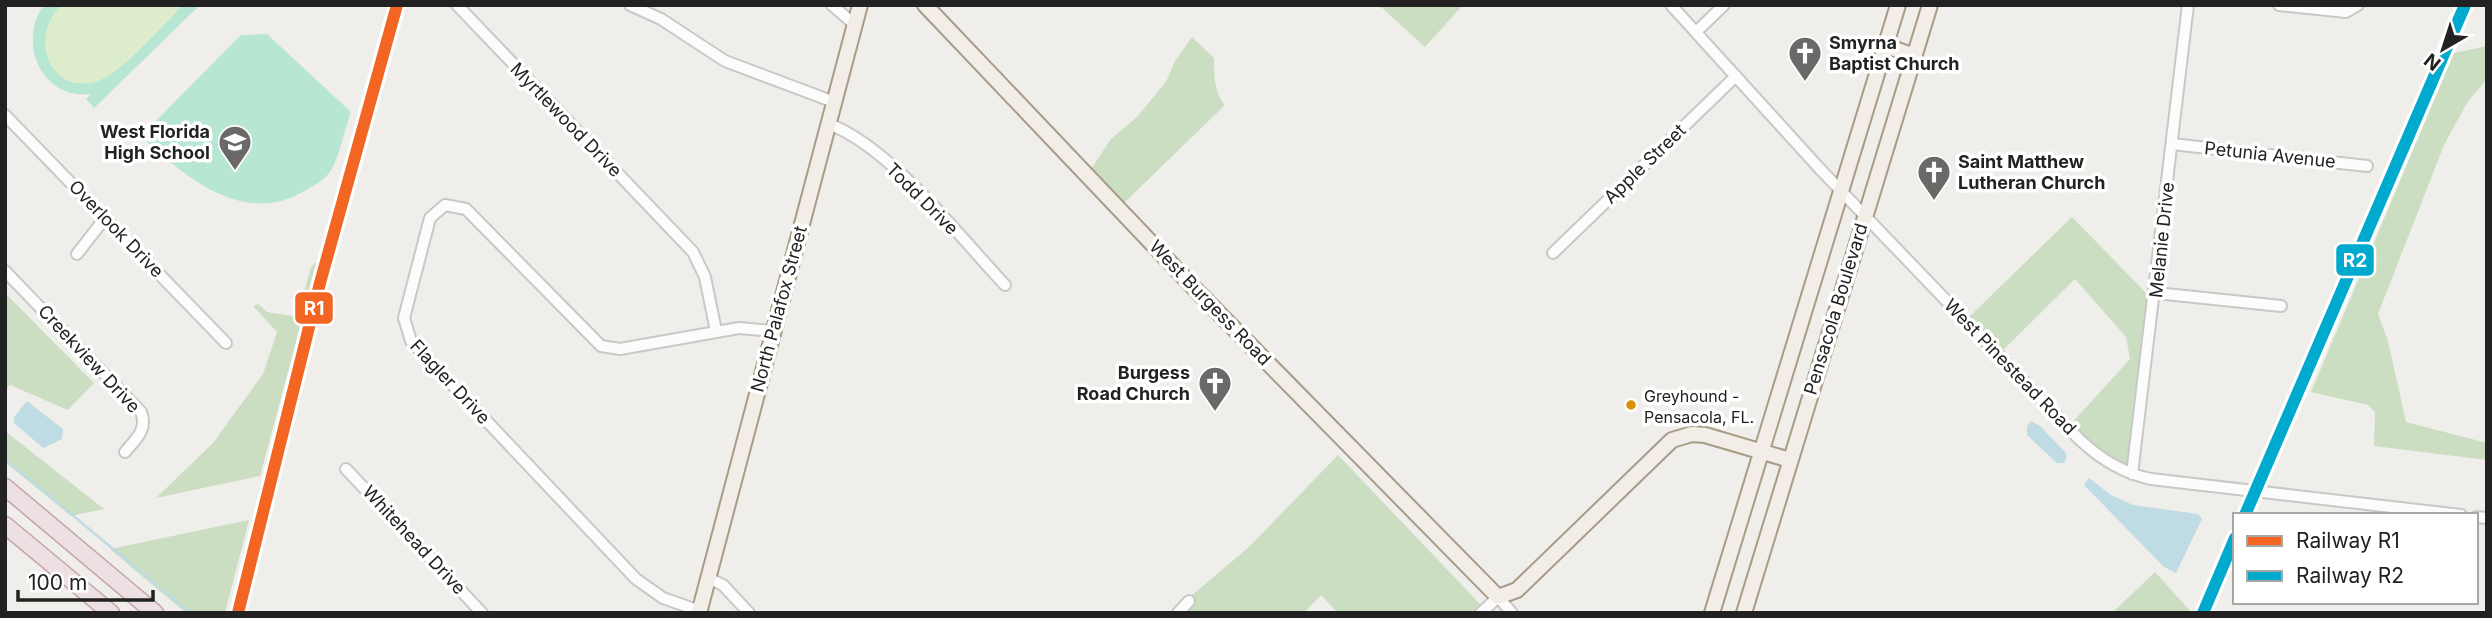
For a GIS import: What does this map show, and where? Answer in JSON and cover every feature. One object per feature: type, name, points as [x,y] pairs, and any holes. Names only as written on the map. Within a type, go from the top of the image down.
[{"type":"highway","points":[[5,487],[155,613]]},
{"type":"highway","points":[[5,525],[111,613]]},
{"type":"main road","name":"North Palafox Street","points":[[700,612],[860,5]]},
{"type":"main road","name":"West Burgess Road","points":[[925,5],[1185,279],[1497,597]]},
{"type":"main road","name":"Pensacola Boulevard","points":[[1713,613],[1898,5]]},
{"type":"main road","name":"Pensacola Boulevard","points":[[1744,613],[1930,5]]},
{"type":"main road","points":[[1886,46],[1915,56]]},
{"type":"main road","points":[[1497,597],[1517,590],[1672,440],[1692,434],[1705,435],[1790,460]]},
{"type":"street","name":"Myrtlewood Drive","points":[[457,5],[676,234],[700,263],[716,331]]},
{"type":"street","points":[[630,5],[661,19],[725,61],[834,102]]},
{"type":"street","points":[[832,5],[855,25]]},
{"type":"street","name":"West Pinestead Road","points":[[1671,5],[1840,191],[2100,458],[2133,474],[2162,481],[2443,513]]},
{"type":"street","points":[[1696,32],[1724,5]]},
{"type":"street","name":"Melanie Drive","points":[[2133,474],[2188,5]]},
{"type":"street","points":[[2279,5],[2346,12],[2356,7]]},
{"type":"street","name":"Apple Street","points":[[1553,253],[1736,76]]},
{"type":"street","name":"Overlook Drive","points":[[5,115],[226,343]]},
{"type":"street","name":"Todd Drive","points":[[829,124],[853,135],[895,170],[1005,285]]},
{"type":"street","name":"Petunia Avenue","points":[[2172,144],[2367,166]]},
{"type":"street","name":"Flagler Drive","points":[[700,612],[663,598],[636,579],[411,341],[404,318],[430,218],[439,208],[453,204],[466,209],[601,346],[620,349],[738,328],[773,331]]},
{"type":"street","points":[[77,254],[105,218]]},
{"type":"street","name":"Creekview Drive","points":[[5,271],[141,412],[144,419],[143,431],[125,452]]},
{"type":"street","points":[[2156,293],[2281,306]]},
{"type":"street","name":"Whitehead Drive","points":[[346,468],[482,613]]},
{"type":"street","points":[[708,578],[723,585],[750,613]]},
{"type":"street","points":[[1481,613],[1497,597]]},
{"type":"street","name":"West Burgess Road","points":[[1497,597],[1512,613]]},
{"type":"street","points":[[1178,613],[1189,601]]},
{"type":"green space","points":[[44,5],[61,5],[51,18],[46,33],[49,61],[56,72],[67,80],[81,83],[98,81],[118,68],[183,5],[200,5],[94,108],[86,99],[91,94],[74,93],[59,88],[47,78],[39,66],[33,35],[36,20]]},
{"type":"green space","points":[[61,5],[183,5],[118,68],[98,81],[81,83],[67,80],[56,72],[49,61],[46,33],[51,18]]},
{"type":"green space","points":[[1379,5],[1463,5],[1425,47]]},
{"type":"green space","points":[[267,34],[351,112],[336,161],[326,176],[303,192],[280,201],[258,203],[237,200],[196,181],[141,136],[241,35]]},
{"type":"green space","points":[[1192,37],[1214,58],[1217,89],[1225,105],[1124,203],[1091,169],[1111,139],[1137,117],[1166,82],[1175,61]]},
{"type":"green space","points":[[2487,46],[2487,79],[2468,101],[2444,145],[2378,314],[2388,341],[2406,422],[2487,443],[2487,460],[2374,446],[2375,412],[2368,405],[2311,392],[2454,53]]},
{"type":"green space","points":[[2072,217],[2151,298],[2130,467],[2094,447],[2071,424],[2130,359],[2126,337],[2075,279],[2001,352],[1969,317]]},
{"type":"green space","points":[[318,260],[260,476],[156,498],[213,443],[263,374],[277,332],[253,306],[258,304],[267,312],[293,316],[298,313],[311,267]]},
{"type":"green space","points":[[5,293],[94,383],[68,410],[10,385],[5,390]]},
{"type":"green space","points":[[5,431],[104,509],[71,516],[5,462]]},
{"type":"green space","points":[[1338,455],[1482,606],[1474,613],[1338,613],[1321,595],[1304,613],[1184,613],[1196,601],[1191,596],[1249,547]]},
{"type":"green space","points":[[249,520],[225,613],[186,613],[110,549]]},
{"type":"green space","points":[[2155,572],[2192,613],[2112,613]]},
{"type":"water","points":[[27,401],[63,429],[62,439],[43,448],[14,423],[14,417]]},
{"type":"water","points":[[2031,421],[2040,426],[2065,452],[2067,456],[2064,463],[2057,463],[2027,435],[2027,426]]},
{"type":"water","points":[[2089,478],[2111,495],[2133,505],[2198,514],[2202,519],[2176,573],[2164,567],[2084,485]]},
{"type":"waterway","points":[[5,459],[190,613]]},
{"type":"rail line","name":"R1","points":[[238,613],[320,283],[397,5]]},
{"type":"rail line","name":"R2","points":[[2246,513],[2465,5]]},
{"type":"rail line","name":"R2","points":[[2203,613],[2233,543]]},
{"type":"place","name":"Smyrna Baptist Church","points":[[1805,83]]},
{"type":"place","name":"West Florida High School","points":[[235,172]]},
{"type":"place","name":"Saint Matthew Lutheran Church","points":[[1934,202]]},
{"type":"place","name":"Greyhound - Pensacola, FL.","points":[[1631,405]]},
{"type":"place","name":"Burgess Road Church","points":[[1215,413]]}]
